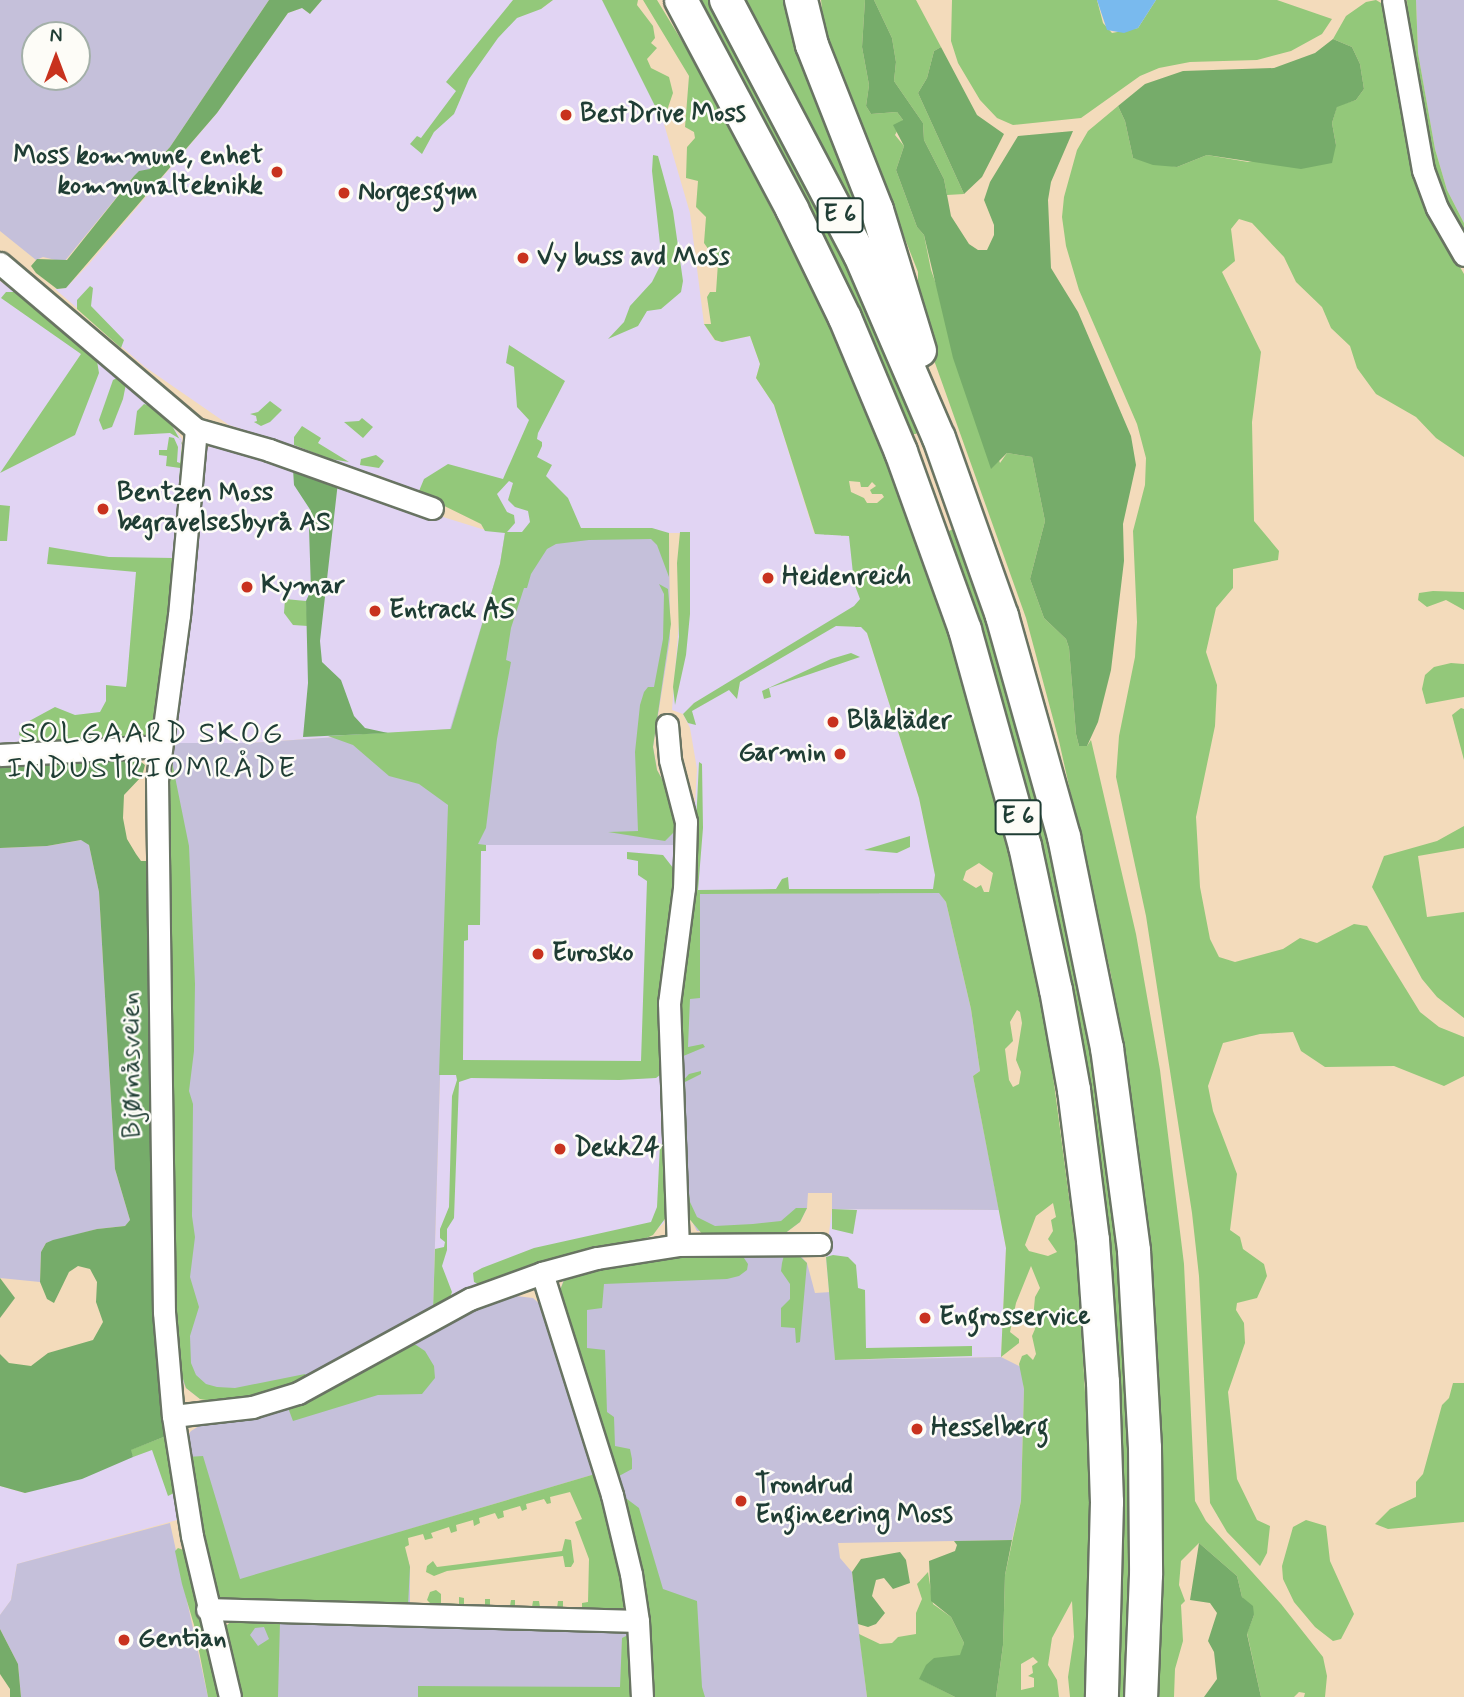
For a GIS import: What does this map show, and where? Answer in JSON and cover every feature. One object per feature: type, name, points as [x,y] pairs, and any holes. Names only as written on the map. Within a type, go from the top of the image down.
[{"type":"highway","name":"E 6","points":[[681,0],[792,209],[845,318],[901,452],[965,630],[1025,846],[1061,1015],[1093,1240],[1103,1382],[1107,1502],[1102,1697]]},
{"type":"highway","name":"E 6","points":[[726,0],[854,243],[939,438],[1002,616],[1041,750],[1079,901],[1107,1048],[1133,1251],[1142,1369],[1146,1575],[1141,1697]]},
{"type":"highway","name":"E 6","points":[[801,0],[812,45],[864,173],[890,250],[918,343],[939,438]]},
{"type":"street","points":[[1393,0],[1423,170],[1437,208],[1464,255]]},
{"type":"street","points":[[0,263],[196,429],[269,450],[432,508]]},
{"type":"street","name":"Bjørnåsveien","points":[[196,429],[179,615],[157,779],[164,1312],[173,1416],[192,1536],[207,1609],[230,1697]]},
{"type":"street","points":[[667,725],[670,760],[686,822],[684,888],[669,1003],[678,1245]]},
{"type":"street","points":[[0,755],[160,746]]},
{"type":"street","points":[[173,1416],[252,1407],[298,1393],[470,1299],[542,1273],[597,1258],[678,1245],[820,1244]]},
{"type":"street","points":[[542,1273],[612,1494],[631,1574],[638,1620],[642,1697]]},
{"type":"street","points":[[207,1609],[638,1620]]},
{"type":"shaded area","points":[[0,0],[269,0],[170,147],[150,169],[134,176],[64,262],[43,257],[36,260],[0,231]]},
{"type":"shaded area","points":[[322,0],[535,0],[541,9],[553,0],[602,0],[608,7],[662,117],[690,213],[704,324],[714,340],[722,342],[750,336],[760,364],[756,378],[774,405],[814,533],[853,536],[867,633],[919,798],[939,892],[690,894],[697,769],[690,728],[683,714],[672,710],[679,622],[680,533],[505,533],[500,564],[451,729],[251,743],[169,743],[176,711],[198,543],[206,449],[211,445],[485,530],[481,524],[456,509],[378,475],[351,471],[304,449],[229,425],[145,367],[55,289],[66,288],[89,264],[217,113],[288,13],[302,8],[310,14]]},
{"type":"shaded area","points":[[1416,0],[1464,0],[1464,223],[1447,190],[1435,149],[1418,53]]},
{"type":"shaded area","points":[[0,281],[56,321],[171,424],[182,439],[176,549],[149,733],[0,746]]},
{"type":"shaded area","points":[[505,532],[669,533],[670,639],[653,747],[657,770],[673,799],[678,828],[676,845],[447,845],[433,1310],[317,1374],[286,1386],[200,1399],[186,1388],[181,1377],[175,1304],[169,743],[251,743],[450,729],[500,564]]},
{"type":"shaded area","points":[[82,840],[89,845],[99,892],[115,1169],[130,1220],[125,1226],[97,1229],[46,1243],[41,1252],[40,1282],[0,1278],[0,848],[47,846]]},
{"type":"shaded area","points":[[447,845],[676,845],[660,1075],[666,1144],[664,1223],[646,1239],[433,1310]]},
{"type":"shaded area","points":[[939,892],[946,902],[971,1009],[980,1071],[973,1076],[999,1210],[832,1209],[832,1193],[808,1193],[807,1208],[800,1222],[784,1234],[697,1231],[682,1202],[676,1033],[690,894]]},
{"type":"shaded area","points":[[832,1209],[999,1210],[1006,1248],[1001,1357],[835,1360],[826,1257]]},
{"type":"shaded area","points":[[665,1253],[800,1255],[807,1263],[815,1293],[831,1292],[835,1360],[1001,1357],[1021,1367],[1024,1389],[1021,1501],[1012,1540],[838,1543],[840,1558],[852,1572],[867,1697],[651,1697],[559,1293],[564,1279]]},
{"type":"shaded area","points":[[500,1298],[533,1298],[544,1308],[595,1474],[400,1532],[410,1567],[410,1603],[217,1598],[186,1438],[191,1431],[209,1420],[303,1400],[339,1383],[462,1314]]},
{"type":"shaded area","points":[[166,1436],[176,1490],[177,1520],[17,1564],[11,1600],[0,1615],[0,1486],[25,1493]]},
{"type":"shaded area","points":[[170,1523],[208,1697],[21,1697],[18,1664],[0,1629],[0,1615],[11,1600],[17,1564]]},
{"type":"shaded area","points":[[233,1620],[408,1627],[408,1620],[629,1627],[635,1697],[252,1697],[227,1625]]},
{"type":"green space","points":[[269,0],[322,0],[310,14],[302,8],[288,13],[217,113],[66,288],[57,289],[36,273],[31,266],[37,259],[67,260],[134,176],[139,171],[150,169],[170,147]]},
{"type":"green space","points":[[513,0],[553,0],[541,9],[517,18],[498,38],[469,79],[454,114],[434,132],[422,154],[410,144],[417,136],[421,138],[456,91],[446,82]]},
{"type":"green space","points":[[602,0],[638,0],[637,5],[653,26],[655,38],[651,43],[657,48],[647,59],[651,68],[669,77],[673,93],[663,122]]},
{"type":"green space","points":[[643,0],[657,0],[708,84],[825,316],[877,436],[927,567],[975,717],[1000,814],[1048,1038],[1078,1265],[1089,1465],[1090,1575],[1086,1697],[1070,1697],[1068,1677],[1074,1637],[1072,1601],[1052,1638],[1048,1665],[1057,1680],[1059,1697],[996,1697],[1003,1645],[1005,1575],[1021,1501],[1024,1389],[1019,1364],[1022,1356],[1027,1354],[1033,1360],[1036,1354],[1032,1336],[1035,1329],[1033,1319],[1035,1297],[1040,1288],[1031,1266],[1016,1303],[1010,1332],[1019,1339],[1019,1343],[1001,1357],[1006,1248],[973,1076],[980,1071],[971,1009],[946,902],[939,893],[700,894],[700,998],[690,999],[688,1047],[703,1044],[705,1047],[681,1057],[676,1033],[695,845],[699,762],[702,764],[703,828],[698,890],[776,889],[782,879],[788,877],[789,889],[933,889],[935,875],[919,798],[867,633],[861,627],[836,626],[740,682],[737,699],[729,690],[692,711],[696,725],[688,723],[683,714],[694,703],[854,606],[860,599],[854,583],[849,536],[815,534],[774,405],[756,378],[760,364],[750,336],[722,342],[715,340],[704,324],[711,324],[707,297],[710,292],[716,292],[718,263],[704,243],[706,217],[696,207],[698,181],[686,178],[687,147],[695,138],[694,132],[685,127],[689,76]],"holes":[[[849,481],[860,482],[861,487],[868,487],[872,482],[876,486],[870,490],[872,494],[882,494],[884,497],[877,503],[867,503],[864,498],[851,492]],[[979,863],[993,873],[989,892],[984,892],[981,885],[976,888],[963,880],[966,871]],[[1017,1010],[1020,1012],[1022,1023],[1016,1060],[1021,1072],[1019,1084],[1013,1087],[1009,1080],[1005,1049],[1013,1041],[1010,1022]],[[1053,1203],[1056,1217],[1051,1220],[1053,1231],[1048,1239],[1057,1252],[1048,1256],[1029,1251],[1025,1245],[1036,1216]],[[1033,1657],[1038,1662],[1032,1666],[1033,1673],[1028,1676],[1034,1678],[1034,1687],[1021,1690],[1021,1664]]]},
{"type":"green space","points":[[693,0],[713,0],[838,236],[919,430],[916,434],[910,434]]},
{"type":"green space","points":[[745,0],[792,0],[894,293],[849,196]]},
{"type":"green space","points":[[821,0],[865,0],[862,47],[869,85],[866,106],[871,114],[897,112],[903,120],[895,135],[904,146],[896,170],[917,227],[924,235],[931,270],[1000,463],[1007,453],[1032,457],[1045,521],[1030,579],[1044,618],[1066,639],[1069,648],[1076,734],[1079,746],[1087,746],[1091,740],[1136,934],[1160,1070],[1184,1264],[1195,1501],[1206,1521],[1281,1604],[1323,1657],[1327,1676],[1325,1697],[1304,1697],[1305,1693],[1299,1692],[1294,1697],[1261,1697],[1247,1633],[1254,1615],[1242,1597],[1237,1576],[1199,1543],[1181,1561],[1179,1585],[1185,1601],[1181,1605],[1183,1641],[1175,1669],[1174,1697],[1159,1697],[1163,1504],[1154,1302],[1136,1132],[1111,975],[1059,741],[1026,618],[930,349],[918,308],[918,272],[838,68],[824,28]]},
{"type":"green space","points":[[865,0],[874,0],[892,38],[896,62],[894,81],[923,123],[924,140],[944,179],[951,216],[969,244],[978,250],[987,250],[994,235],[994,225],[984,200],[990,182],[1018,136],[1073,131],[1051,182],[1048,200],[1051,268],[1078,312],[1131,436],[1136,465],[1123,524],[1124,561],[1111,670],[1098,722],[1087,746],[1079,746],[1076,734],[1066,639],[1044,618],[1030,579],[1045,521],[1032,457],[1007,453],[991,469],[953,358],[924,235],[917,227],[896,170],[904,146],[893,125],[903,120],[897,112],[871,114],[866,106],[869,85],[862,47]]},
{"type":"green space","points":[[874,0],[916,0],[941,47],[934,51],[927,78],[918,93],[964,194],[947,195],[944,179],[924,140],[923,123],[894,81],[896,62],[892,38]]},
{"type":"green space","points":[[952,0],[1097,0],[1103,23],[1112,33],[1138,28],[1156,0],[1277,0],[1332,19],[1322,34],[1291,51],[1257,60],[1190,62],[1159,68],[1140,76],[1081,118],[1013,125],[997,118],[980,100],[958,63],[951,41]]},
{"type":"green space","points":[[1376,0],[1381,3],[1385,17],[1416,177],[1431,217],[1464,274],[1464,457],[1436,438],[1416,417],[1376,394],[1357,368],[1350,346],[1331,328],[1322,307],[1296,282],[1284,257],[1252,223],[1239,219],[1231,229],[1235,261],[1222,272],[1261,352],[1252,422],[1254,521],[1279,551],[1278,560],[1233,569],[1233,588],[1216,608],[1206,652],[1217,685],[1215,726],[1196,817],[1200,887],[1210,939],[1219,957],[1235,962],[1283,949],[1300,938],[1317,943],[1354,924],[1367,926],[1420,1012],[1439,1027],[1464,1037],[1464,1076],[1444,1086],[1394,1066],[1325,1067],[1301,1051],[1293,1032],[1260,1034],[1223,1043],[1208,1086],[1213,1111],[1237,1174],[1230,1230],[1240,1237],[1243,1249],[1264,1264],[1267,1276],[1257,1298],[1237,1303],[1236,1310],[1244,1323],[1245,1343],[1228,1392],[1237,1479],[1257,1520],[1270,1526],[1267,1553],[1260,1566],[1227,1532],[1210,1503],[1199,1276],[1192,1213],[1146,916],[1116,777],[1119,736],[1135,657],[1137,622],[1133,531],[1145,485],[1146,458],[1137,424],[1079,290],[1066,246],[1062,217],[1064,197],[1077,150],[1088,131],[1118,106],[1125,121],[1133,158],[1177,167],[1207,155],[1248,162],[1336,145],[1332,123],[1337,106],[1356,100],[1364,89],[1360,64],[1352,47],[1333,39],[1346,16],[1366,2]]},
{"type":"green space","points":[[1407,0],[1416,0],[1418,53],[1435,149],[1447,190],[1464,223],[1464,240],[1435,183],[1408,24]]},
{"type":"green space","points":[[1333,39],[1352,47],[1360,64],[1364,89],[1356,100],[1337,107],[1332,123],[1336,145],[1332,163],[1301,169],[1207,155],[1177,167],[1153,165],[1133,158],[1125,121],[1118,106],[1145,84],[1183,71],[1274,68],[1315,53]]},
{"type":"green space","points":[[941,47],[977,115],[1004,134],[982,177],[964,194],[918,93],[927,78],[934,51]]},
{"type":"green space","points":[[653,155],[658,156],[673,211],[683,281],[681,292],[661,309],[647,311],[638,326],[608,339],[624,322],[630,306],[652,282],[662,262],[652,171]]},
{"type":"green space","points":[[90,286],[93,288],[91,306],[124,340],[121,348],[77,309],[77,300]]},
{"type":"green space","points":[[6,292],[14,292],[56,321],[96,355],[99,373],[75,435],[0,473],[81,354],[1,298]]},
{"type":"green space","points":[[509,345],[565,381],[538,433],[537,439],[542,442],[542,446],[537,457],[552,465],[546,476],[568,498],[581,528],[652,528],[669,533],[669,577],[657,545],[651,539],[589,540],[556,544],[547,549],[531,574],[527,588],[524,588],[511,628],[506,660],[511,662],[497,739],[486,828],[478,844],[486,845],[486,851],[481,851],[480,925],[468,925],[468,940],[464,941],[463,1060],[641,1061],[647,881],[638,875],[638,861],[627,859],[627,852],[663,855],[677,873],[660,1075],[656,1078],[619,1080],[471,1078],[459,1082],[454,1218],[447,1229],[447,1250],[442,1266],[452,1292],[449,1300],[433,1310],[435,1249],[444,1247],[440,1229],[449,1207],[452,1096],[457,1080],[456,1075],[439,1075],[448,805],[419,784],[389,776],[353,745],[328,736],[451,729],[500,564],[505,533],[485,531],[481,524],[422,495],[419,491],[424,479],[448,464],[503,479],[529,420],[517,407],[514,367],[506,363]],"holes":[[[509,481],[513,483],[508,500],[515,507],[528,511],[530,522],[522,532],[507,532],[515,523],[514,515],[507,512],[497,494]]]},
{"type":"green space","points":[[119,377],[126,384],[123,399],[112,427],[103,430],[99,420],[113,380]]},
{"type":"green space","points":[[270,401],[282,410],[270,422],[261,426],[254,422],[257,421],[256,416],[250,414],[258,412]]},
{"type":"green space","points":[[144,404],[151,406],[171,424],[179,439],[170,433],[134,435],[137,411]]},
{"type":"green space","points":[[362,418],[373,427],[363,438],[344,422],[359,421]]},
{"type":"green space","points":[[302,426],[321,438],[318,443],[349,462],[330,459],[294,445],[294,437]]},
{"type":"green space","points":[[169,437],[174,438],[178,447],[177,462],[180,463],[181,441],[183,445],[176,521],[180,468],[166,466],[167,456],[159,455],[159,450],[167,450]]},
{"type":"green space","points":[[376,455],[384,461],[379,468],[360,465],[361,459]]},
{"type":"green space","points":[[293,469],[338,482],[320,641],[322,662],[341,680],[354,716],[365,728],[388,733],[303,737],[308,683],[306,601],[311,590],[311,511],[294,485]]},
{"type":"green space","points":[[0,505],[10,506],[7,541],[0,541]]},
{"type":"green space","points":[[955,528],[963,537],[1059,864],[1113,1165],[1134,1462],[1131,1697],[1114,1697],[1112,1338],[948,537],[949,531]]},
{"type":"green space","points":[[680,532],[690,532],[690,614],[686,655],[675,705],[673,687],[679,637],[677,563]]},
{"type":"green space","points":[[49,547],[109,557],[174,558],[160,703],[156,723],[143,738],[32,743],[19,735],[20,726],[55,707],[75,715],[100,712],[106,701],[106,685],[126,687],[136,572],[47,564]]},
{"type":"green space","points":[[659,584],[668,589],[671,624],[653,747],[657,770],[673,799],[678,828],[665,841],[608,832],[638,831],[635,752],[640,705],[644,692],[648,687],[654,687],[663,639],[664,594]]},
{"type":"green space","points":[[1464,592],[1464,610],[1446,600],[1427,607],[1418,600],[1419,593]]},
{"type":"green space","points":[[285,599],[306,601],[308,626],[293,625],[284,613]]},
{"type":"green space","points":[[851,653],[860,657],[769,688],[771,697],[764,699],[762,691],[831,659]]},
{"type":"green space","points":[[1451,663],[1464,664],[1464,697],[1426,704],[1422,689],[1425,675],[1434,667]]},
{"type":"green space","points":[[1461,708],[1464,709],[1464,760],[1452,715]]},
{"type":"green space","points":[[132,755],[145,765],[142,776],[124,795],[123,818],[127,839],[136,854],[141,861],[149,861],[166,1436],[131,1450],[133,1457],[82,1479],[25,1493],[0,1486],[0,1354],[9,1363],[31,1366],[48,1353],[93,1340],[103,1322],[96,1302],[97,1282],[90,1269],[78,1266],[69,1272],[54,1303],[47,1299],[40,1282],[41,1252],[46,1243],[53,1240],[97,1229],[125,1226],[130,1220],[115,1169],[99,892],[89,845],[81,840],[47,846],[0,848],[0,763]]},
{"type":"green space","points":[[172,762],[189,846],[195,984],[194,1051],[189,1091],[193,1104],[192,1216],[195,1237],[190,1277],[199,1307],[190,1336],[191,1363],[196,1375],[206,1384],[217,1387],[235,1388],[305,1374],[307,1378],[266,1392],[217,1402],[200,1399],[186,1388],[177,1361],[165,799],[169,763]]},
{"type":"green space","points":[[1464,826],[1464,848],[1418,856],[1427,917],[1464,912],[1464,1018],[1437,997],[1422,979],[1372,887],[1384,856],[1437,841]]},
{"type":"green space","points":[[910,836],[910,847],[897,853],[864,850]]},
{"type":"green space","points":[[701,1071],[701,1074],[685,1082],[687,1176],[690,1202],[697,1217],[715,1226],[753,1224],[781,1221],[796,1208],[807,1208],[800,1222],[784,1234],[703,1235],[686,1215],[678,1086],[689,1074]]},
{"type":"green space","points":[[660,1144],[666,1144],[667,1216],[653,1235],[640,1241],[480,1285],[474,1282],[473,1273],[534,1248],[651,1222],[657,1207]]},
{"type":"green space","points":[[832,1209],[857,1210],[853,1234],[832,1229]]},
{"type":"green space","points":[[795,1252],[807,1263],[800,1342],[796,1343],[795,1328],[781,1327],[781,1308],[790,1299],[790,1284],[781,1271],[782,1263],[784,1255]]},
{"type":"green space","points":[[665,1253],[742,1255],[748,1264],[747,1270],[739,1276],[727,1279],[604,1284],[602,1308],[587,1310],[587,1348],[605,1350],[607,1412],[614,1417],[615,1446],[630,1449],[632,1459],[632,1469],[619,1476],[611,1473],[559,1293],[566,1275]]},
{"type":"green space","points":[[826,1257],[848,1257],[856,1265],[858,1288],[865,1290],[866,1348],[972,1346],[972,1356],[835,1360]]},
{"type":"green space","points":[[0,1278],[15,1298],[0,1318]]},
{"type":"green space","points":[[403,1345],[416,1345],[425,1351],[434,1366],[435,1378],[422,1394],[378,1395],[293,1421],[287,1405],[339,1383]]},
{"type":"green space","points":[[1453,1383],[1464,1383],[1464,1522],[1388,1529],[1375,1524],[1390,1509],[1416,1497],[1416,1482],[1423,1474],[1442,1405],[1449,1398]]},
{"type":"green space","points":[[166,1436],[176,1492],[168,1496],[152,1450],[133,1457],[130,1450]]},
{"type":"green space","points":[[203,1456],[240,1579],[595,1474],[627,1603],[619,1613],[434,1607],[427,1600],[430,1592],[436,1590],[441,1594],[441,1603],[459,1604],[459,1597],[464,1598],[464,1605],[485,1605],[485,1599],[490,1599],[490,1605],[510,1606],[511,1600],[515,1600],[515,1606],[532,1607],[533,1601],[539,1601],[540,1607],[557,1608],[558,1601],[563,1601],[563,1608],[582,1608],[582,1603],[588,1602],[589,1559],[575,1522],[582,1519],[570,1492],[550,1497],[551,1503],[547,1504],[544,1499],[526,1504],[527,1509],[522,1511],[520,1506],[503,1511],[504,1517],[498,1519],[495,1513],[479,1518],[480,1523],[474,1526],[473,1520],[456,1525],[457,1531],[451,1533],[449,1527],[431,1533],[433,1538],[425,1540],[423,1534],[408,1538],[409,1545],[405,1547],[410,1567],[408,1606],[217,1598],[212,1592],[187,1457]]},
{"type":"green space","points":[[627,1499],[639,1508],[663,1589],[697,1601],[702,1687],[705,1697],[655,1697],[651,1691],[623,1500]]},
{"type":"green space","points":[[1306,1520],[1326,1526],[1330,1561],[1354,1614],[1341,1639],[1333,1641],[1315,1627],[1294,1602],[1283,1579],[1282,1566],[1293,1527]]},
{"type":"green space","points":[[565,1539],[571,1540],[574,1562],[571,1567],[565,1567],[563,1556],[447,1571],[434,1576],[426,1572],[427,1566],[433,1561],[437,1567],[562,1551]]},
{"type":"green space","points":[[1012,1540],[1005,1575],[1003,1645],[996,1697],[955,1697],[919,1679],[926,1665],[934,1658],[960,1655],[964,1643],[951,1617],[931,1601],[929,1561],[955,1551],[957,1545],[954,1541]]},
{"type":"green space","points":[[1199,1543],[1237,1576],[1242,1597],[1253,1606],[1254,1615],[1247,1634],[1261,1697],[1204,1697],[1217,1679],[1214,1652],[1208,1641],[1217,1613],[1210,1603],[1190,1600]]},
{"type":"green space","points":[[178,1548],[186,1551],[221,1697],[208,1697],[194,1625],[175,1551]]},
{"type":"green space","points":[[900,1552],[906,1560],[910,1583],[893,1589],[884,1578],[876,1580],[872,1596],[885,1613],[876,1624],[868,1627],[858,1624],[852,1572],[861,1559]]},
{"type":"green space","points":[[928,1572],[933,1604],[951,1617],[964,1643],[961,1655],[920,1679],[955,1697],[867,1697],[859,1634],[880,1644],[892,1643],[898,1637],[916,1634],[916,1613],[922,1599],[917,1584]]},
{"type":"green space","points":[[233,1620],[280,1622],[278,1697],[237,1697],[224,1635],[227,1625]],"holes":[[[264,1627],[269,1639],[258,1646],[250,1635],[255,1628]]]},
{"type":"green space","points":[[0,1629],[18,1664],[21,1697],[10,1697],[10,1689],[0,1674]]},
{"type":"green space","points":[[622,1638],[631,1638],[635,1697],[418,1697],[418,1686],[620,1687]]},
{"type":"water","points":[[1097,0],[1156,0],[1138,28],[1124,33],[1107,30]]},
{"type":"place","name":"BestDrive Moss","points":[[566,115]]},
{"type":"place","name":"Moss kommune, enhet kommunalteknikk","points":[[277,172]]},
{"type":"place","name":"Norgesgym","points":[[344,193]]},
{"type":"place","name":"Vy buss avd Moss","points":[[523,258]]},
{"type":"place","name":"Bentzen Moss begravelsesbyrå AS","points":[[103,509]]},
{"type":"place","name":"Heidenreich","points":[[768,578]]},
{"type":"place","name":"Kymar","points":[[247,587]]},
{"type":"place","name":"Entrack AS","points":[[375,611]]},
{"type":"place","name":"Blåkläder","points":[[833,722]]},
{"type":"place","name":"Garmin","points":[[840,754]]},
{"type":"place","name":"Eurosko","points":[[538,954]]},
{"type":"place","name":"Dekk24","points":[[560,1149]]},
{"type":"place","name":"Engrosservice","points":[[925,1318]]},
{"type":"place","name":"Hesselberg","points":[[917,1429]]},
{"type":"place","name":"Trondrud Engineering Moss","points":[[741,1501]]},
{"type":"place","name":"Gentian","points":[[124,1640]]},
{"type":"district","name":"SOLGAARD SKOG INDUSTRIOMRÅDE","points":[[152,751]]}]
